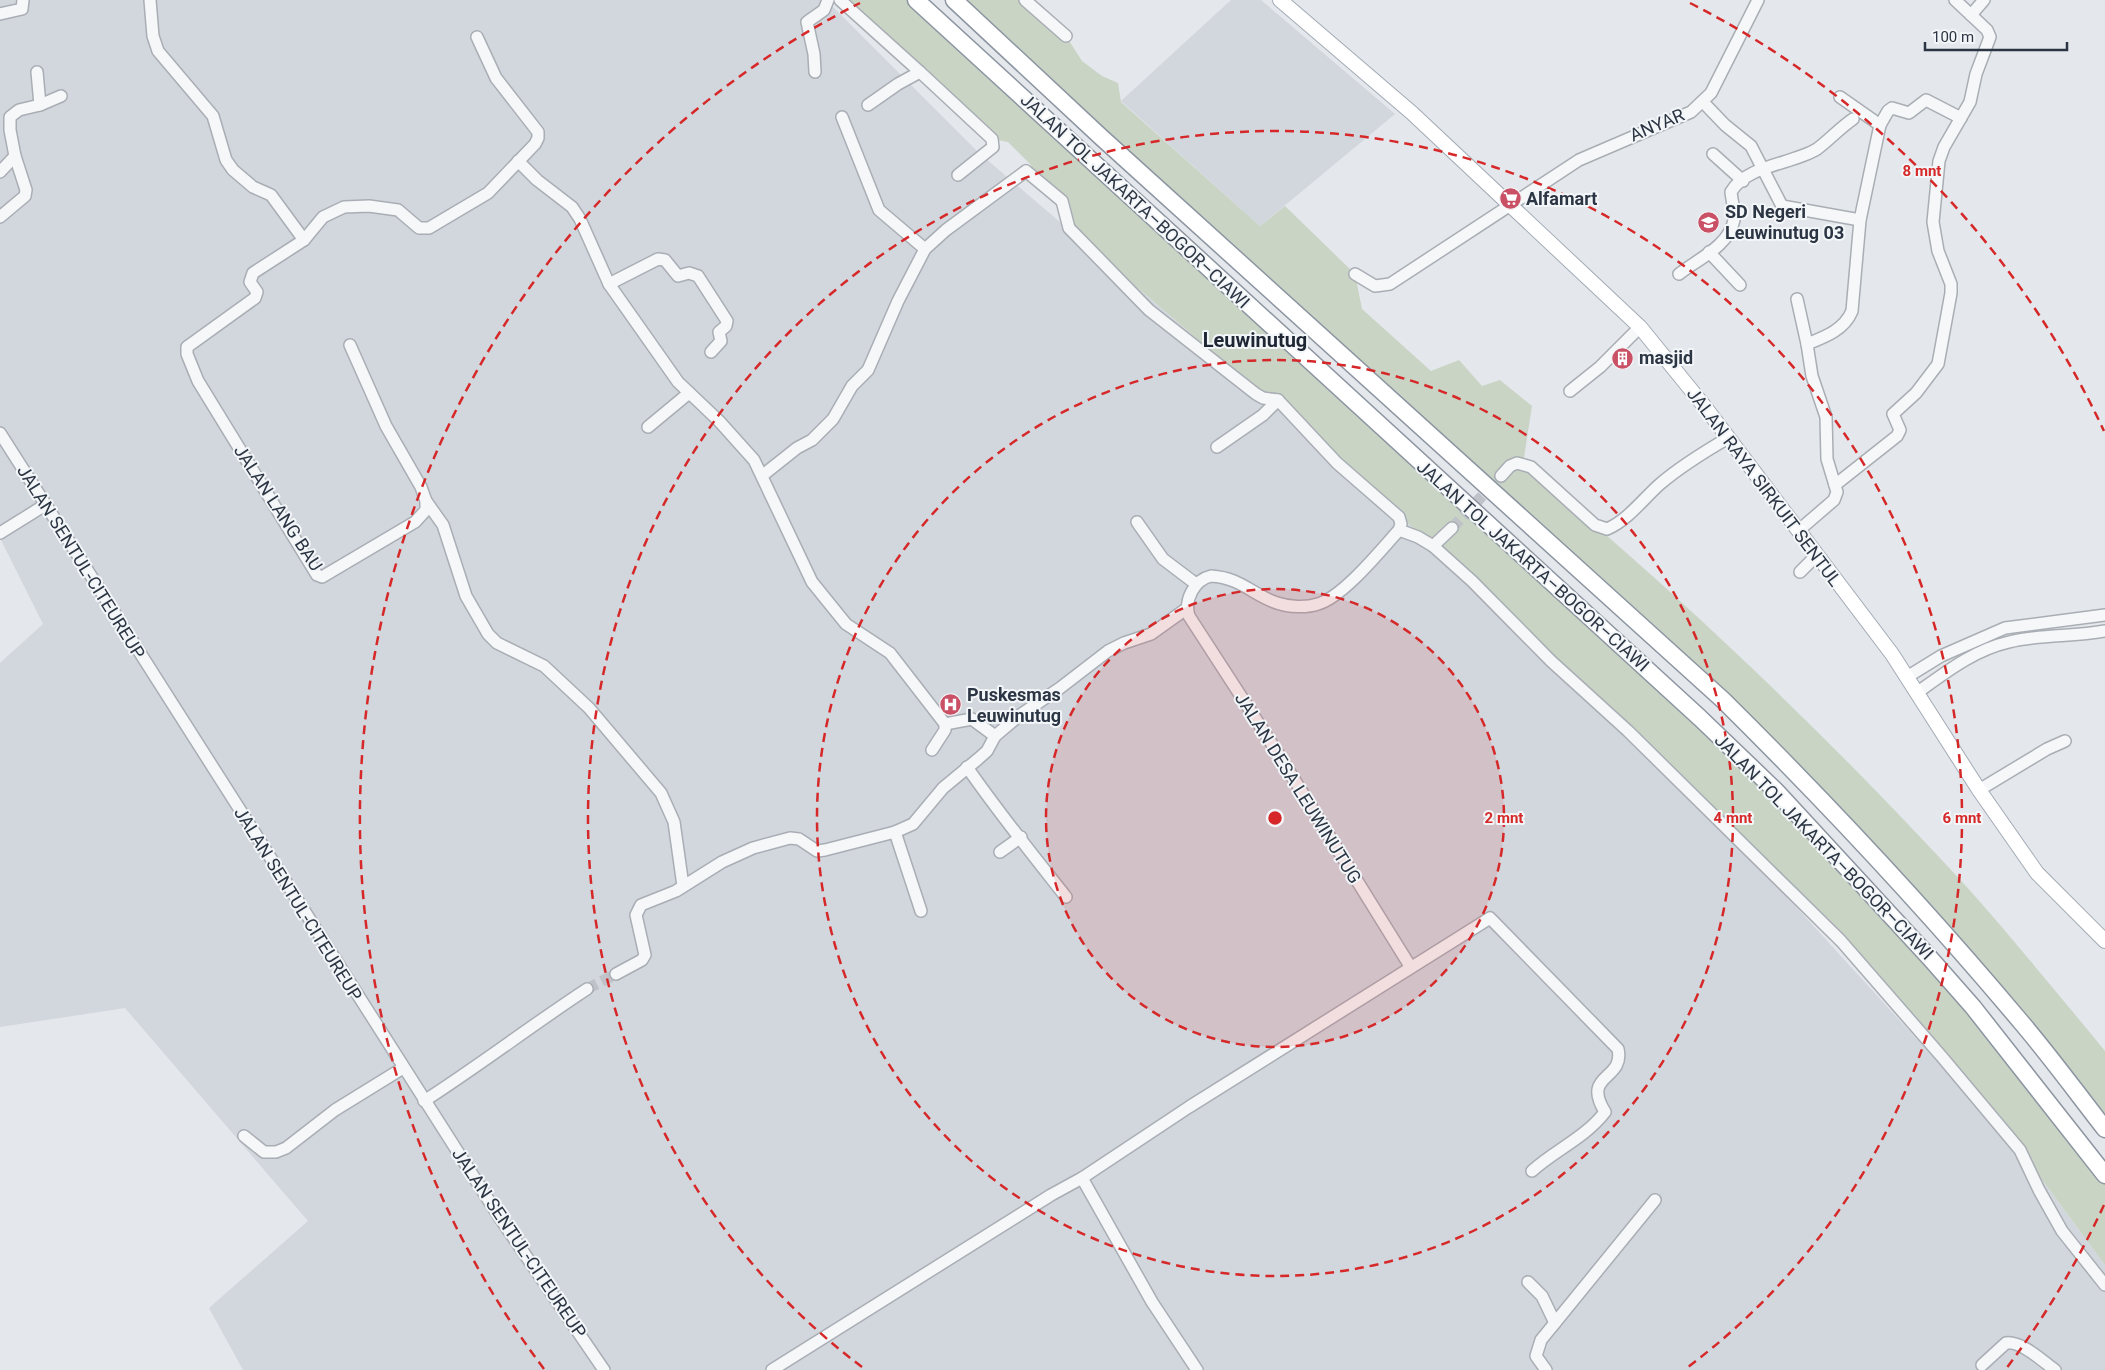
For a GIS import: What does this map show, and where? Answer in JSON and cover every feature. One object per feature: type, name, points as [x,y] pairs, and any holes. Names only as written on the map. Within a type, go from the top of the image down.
[{"type":"highway","name":"JALAN TOL JAKARTA–BOGOR–CIAWI","points":[[916,0],[1682,702],[1776,791],[1967,1001],[2105,1175]]},
{"type":"highway","name":"JALAN TOL JAKARTA–BOGOR–CIAWI","points":[[954,0],[1101,136],[1723,700],[1793,769],[1915,900],[2022,1022],[2105,1129]]},
{"type":"main road","name":"JALAN RAYA SIRKUIT SENTUL","points":[[1280,0],[1412,113],[1640,327],[1728,438],[1918,692],[1979,790],[2037,873],[2105,941]]},
{"type":"street","points":[[0,14],[22,10],[23,0]]},
{"type":"street","points":[[150,0],[154,36],[158,51],[213,116],[226,160],[233,170],[253,187],[271,195],[304,240],[323,217],[344,207],[369,206],[398,210],[419,228],[429,228],[488,193],[535,144],[538,132],[496,78],[477,36]]},
{"type":"street","points":[[815,72],[814,54],[807,22],[824,10],[828,0]]},
{"type":"street","points":[[840,0],[992,139],[993,147],[958,175]]},
{"type":"street","points":[[1025,0],[1066,36]]},
{"type":"street","name":"ANYAR","points":[[1355,274],[1375,286],[1390,284],[1579,160],[1609,145],[1691,112],[1703,102],[1715,85],[1758,0]]},
{"type":"street","points":[[1835,485],[1897,436],[1900,430],[1893,414],[1916,393],[1938,364],[1951,293],[1951,284],[1938,251],[1933,222],[1941,155],[1970,102],[1976,74],[1990,36],[1987,30],[1955,0]]},
{"type":"street","points":[[1971,15],[1984,0]]},
{"type":"street","points":[[37,72],[40,106]]},
{"type":"street","points":[[868,105],[898,84],[920,72]]},
{"type":"street","points":[[0,217],[24,196],[26,190],[15,156],[10,130],[10,117],[19,110],[40,106],[61,96]]},
{"type":"street","points":[[1840,97],[1880,125]]},
{"type":"street","points":[[1806,344],[1831,334],[1848,321],[1852,311],[1860,220],[1880,125],[1888,111],[1892,108],[1909,113],[1926,100],[1961,118]]},
{"type":"street","points":[[1703,102],[1725,125],[1751,146],[1782,206],[1860,220]]},
{"type":"street","points":[[842,118],[879,210],[925,249]]},
{"type":"street","points":[[1679,274],[1716,248],[1728,235],[1734,220],[1734,203],[1731,192],[1743,181],[1764,170],[1816,149],[1853,118]]},
{"type":"street","points":[[1713,154],[1743,181]]},
{"type":"street","points":[[0,172],[15,156]]},
{"type":"street","points":[[518,161],[576,213],[609,284],[678,382],[741,444],[763,475],[812,582],[846,624],[890,653],[945,727]]},
{"type":"street","points":[[616,974],[642,960],[645,955],[636,915],[641,905],[682,886],[722,862],[771,843],[790,838],[799,839],[817,851],[895,832],[913,824],[943,788],[987,751],[995,736],[1020,714],[1108,651],[1150,634],[1186,609],[1196,584],[1204,577],[1219,576],[1248,586],[1276,603],[1298,606],[1320,604],[1338,592],[1399,530],[1401,524],[1399,517],[1336,463],[1278,400],[1263,398],[1256,394],[1149,310],[1069,228],[1062,201],[1026,171],[946,230],[925,249],[898,301],[868,370],[852,386],[833,418],[812,440],[797,448],[763,475]]},
{"type":"street","name":"JALAN LANG BAU","points":[[304,240],[253,273],[250,282],[257,292],[255,298],[187,347],[187,354],[198,381],[317,576],[322,577],[330,574],[415,522],[426,510],[426,501]]},
{"type":"street","points":[[1709,252],[1740,285]]},
{"type":"street","points":[[609,284],[658,259],[665,260],[678,276],[689,273],[698,276],[727,321],[726,326],[719,332],[721,342],[711,352]]},
{"type":"street","points":[[1797,299],[1812,376],[1826,417],[1827,460],[1837,492],[1834,500],[1798,531]]},
{"type":"street","points":[[1570,391],[1600,367],[1640,327]]},
{"type":"street","points":[[350,345],[386,426],[421,487],[426,501],[443,525],[466,596],[488,634],[497,643],[544,666],[589,708],[661,793],[674,822],[682,886]]},
{"type":"street","points":[[648,427],[689,393]]},
{"type":"street","points":[[1217,447],[1264,415],[1278,400]]},
{"type":"street","name":"JALAN SENTUL-CITEUREUP","points":[[0,433],[44,505],[498,1216],[604,1370]]},
{"type":"street","points":[[1501,476],[1510,466],[1517,463],[1531,467],[1595,526],[1607,529],[1624,520],[1661,484],[1692,459],[1728,438]]},
{"type":"street","points":[[0,533],[44,505]]},
{"type":"street","points":[[1137,522],[1162,559],[1196,584]]},
{"type":"street","points":[[1433,546],[1452,528]]},
{"type":"street","points":[[1399,530],[1418,537],[1433,546],[1472,581],[1551,661],[1628,731],[1842,941],[2020,1150],[2039,1190],[2062,1231],[2105,1285]]},
{"type":"street","points":[[1800,572],[1816,556]]},
{"type":"street","name":"JALAN DESA LEUWINUTUG","points":[[1186,609],[1410,966]]},
{"type":"street","points":[[1907,677],[1967,643],[2011,626],[2105,615]]},
{"type":"street","points":[[1918,692],[1957,663],[2011,641],[2105,631]]},
{"type":"street","points":[[1967,643],[1974,655]]},
{"type":"street","points":[[932,750],[945,727],[972,719],[995,736]]},
{"type":"street","points":[[1979,790],[2047,749],[2065,741]]},
{"type":"street","points":[[967,767],[994,807],[1021,837],[1066,897]]},
{"type":"street","points":[[895,832],[921,911]]},
{"type":"street","points":[[1000,852],[1021,837]]},
{"type":"street","points":[[772,1370],[1050,1195],[1082,1178],[1189,1107],[1410,966],[1490,918],[1618,1049],[1619,1060],[1617,1066],[1604,1079],[1597,1091],[1598,1101],[1605,1112],[1580,1137],[1552,1153],[1532,1171]]},
{"type":"street","points":[[424,1101],[485,1062],[537,1022],[587,989]]},
{"type":"street","points":[[244,1136],[264,1152],[276,1152],[286,1148],[335,1110],[403,1068]]},
{"type":"street","points":[[1082,1178],[1162,1318],[1197,1370]]},
{"type":"street","points":[[1546,1370],[1537,1360],[1536,1353],[1541,1340],[1656,1200]]},
{"type":"street","points":[[1528,1282],[1542,1296],[1554,1323]]},
{"type":"street","points":[[1982,1365],[2009,1343],[2018,1346],[2055,1370]]},
{"type":"shaded area","points":[[0,0],[826,0],[979,153],[1409,520],[1726,830],[2027,1160],[2105,1265],[2105,1370],[243,1370],[209,1308],[308,1221],[125,1008],[0,1027],[0,663],[43,624],[0,538]]},
{"type":"shaded area","points":[[1231,0],[1261,0],[1395,114],[1260,226],[1121,101]]},
{"type":"green space","points":[[842,0],[916,0],[1820,839],[2105,1175],[2105,1265],[2020,1150],[1834,934],[1472,581],[1327,450],[1278,400],[1267,399],[1069,229],[1065,208],[1026,171],[1032,166],[1008,142],[992,139]]},
{"type":"green space","points":[[954,0],[1025,0],[1066,36],[1082,61],[1102,76],[1118,83],[1121,102],[1260,226],[1285,206],[1355,274],[1362,309],[1431,371],[1459,360],[1482,386],[1500,380],[1532,406],[1523,464],[1695,615],[1860,774],[1965,885],[2105,1051],[2105,1129],[1793,769]]},
{"type":"tunnel","points":[[1452,528],[1501,476]]},
{"type":"tunnel","points":[[587,989],[616,974]]},
{"type":"place","name":"Alfamart","points":[[1510,199]]},
{"type":"place","name":"SD Negeri Leuwinutug 03","points":[[1709,222]]},
{"type":"place","name":"masjid","points":[[1623,358]]},
{"type":"place","name":"Puskesmas Leuwinutug","points":[[951,705]]},
{"type":"district","name":"Leuwinutug","points":[[1255,340]]}]
